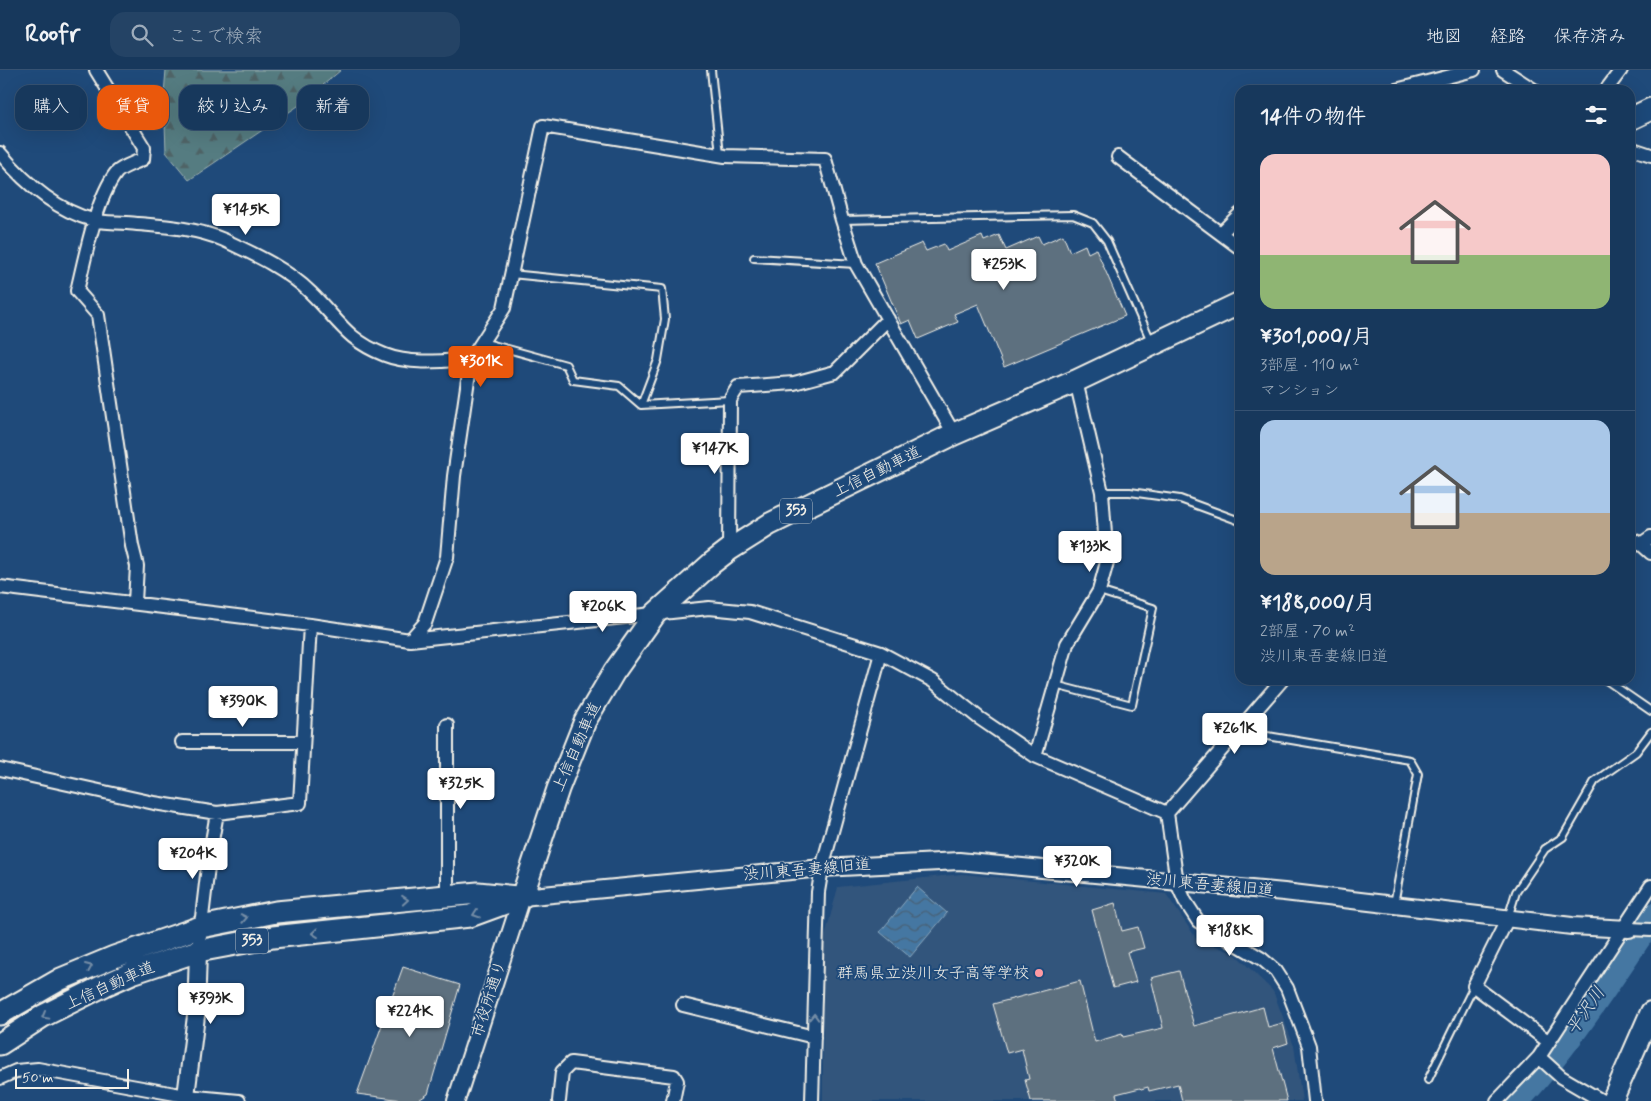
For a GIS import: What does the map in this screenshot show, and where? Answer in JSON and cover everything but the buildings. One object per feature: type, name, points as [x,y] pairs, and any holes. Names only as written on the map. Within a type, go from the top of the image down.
[{"type":"highway","points":[[1635,116],[1651,108]]},
{"type":"highway","name":"上信自動車道","points":[[522,897],[558,789],[585,721],[614,672],[655,614],[712,563],[770,524],[954,434],[1076,380],[1235,305]]},
{"type":"highway","name":"上信自動車道","points":[[0,1014],[60,979],[114,956],[201,926],[276,912],[447,896],[478,894],[522,897]]},
{"type":"highway","name":"上信自動車道","points":[[0,1044],[43,1016],[105,985],[140,970],[198,951],[273,937],[470,916],[522,897]]},
{"type":"main road","points":[[1612,1101],[1651,1012]]},
{"type":"street","points":[[96,70],[144,148],[143,159],[116,172],[106,190],[94,221],[77,291],[98,316],[130,537],[137,566],[135,602]]},
{"type":"street","points":[[1416,85],[1474,70]]},
{"type":"street","points":[[1503,70],[1526,85]]},
{"type":"street","points":[[1610,85],[1621,70]]},
{"type":"street","points":[[410,640],[425,622],[447,557],[454,476],[471,359],[504,308],[543,126],[720,155],[825,159],[856,264],[954,434]]},
{"type":"street","points":[[1635,150],[1651,155]]},
{"type":"street","points":[[0,153],[15,172],[36,190],[65,210],[94,221],[180,228],[222,239],[284,270],[310,292],[343,329],[364,346],[387,356],[427,362],[471,359]]},
{"type":"street","points":[[1118,156],[1235,244]]},
{"type":"street","points":[[1221,233],[1235,219]]},
{"type":"street","points":[[729,550],[730,400],[738,387],[794,383],[835,372],[888,319]]},
{"type":"street","points":[[1035,756],[1067,644],[1099,591],[1107,562],[1102,492],[1076,380]]},
{"type":"street","points":[[0,587],[310,624],[410,640],[709,608],[750,612],[881,652],[933,681],[979,718],[1035,756],[1167,813]]},
{"type":"street","points":[[0,769],[154,803],[217,813],[300,803],[310,624]]},
{"type":"street","points":[[812,1101],[818,892],[822,868],[881,652]]},
{"type":"street","points":[[1278,685],[1167,813],[1177,883],[1185,901],[1198,921],[1262,959],[1276,971],[1287,988],[1309,1046],[1315,1101]]},
{"type":"street","points":[[447,725],[447,896]]},
{"type":"street","points":[[182,742],[303,742]]},
{"type":"street","points":[[186,1096],[196,1016],[198,951],[209,858],[217,813]]},
{"type":"street","name":"渋川東吾妻線旧道","points":[[522,897],[822,868],[959,861],[1394,905],[1572,926],[1625,929]]},
{"type":"street","points":[[1497,1101],[1541,1058],[1549,1042],[1625,929],[1651,886]]},
{"type":"street","name":"市役所通り","points":[[456,1101],[522,897]]},
{"type":"street","points":[[1508,918],[1474,986],[1549,1042]]},
{"type":"street","points":[[1625,929],[1651,930]]},
{"type":"street","points":[[683,1005],[814,1037]]},
{"type":"street","points":[[1541,1058],[1561,1077],[1602,1101]]},
{"type":"street","points":[[559,1101],[562,1072],[571,1063],[674,1076],[677,1081],[673,1101]]},
{"type":"street","points":[[0,1078],[16,1071],[38,1069],[186,1096],[239,1101]]},
{"type":"lane","points":[[711,70],[720,155]]},
{"type":"lane","points":[[842,220],[1073,215],[1087,220],[1093,223],[1108,241],[1152,344]]},
{"type":"lane","points":[[754,258],[856,264]]},
{"type":"lane","points":[[511,274],[662,289],[665,319],[658,360],[640,405]]},
{"type":"lane","points":[[482,342],[566,365],[572,380],[619,386],[640,405],[730,400]]},
{"type":"lane","points":[[1102,492],[1130,492],[1180,499],[1235,519]]},
{"type":"lane","points":[[1055,685],[1132,705],[1153,608],[1099,591]]},
{"type":"lane","points":[[1613,685],[1651,711]]},
{"type":"lane","points":[[1237,731],[1410,760],[1418,774],[1394,905]]},
{"type":"lane","points":[[1508,918],[1516,892],[1545,849],[1563,837],[1595,781],[1636,752],[1651,732]]},
{"type":"lane","points":[[1428,1080],[1474,986]]},
{"type":"shaded area","name":"群馬県立渋川女子高等学校","points":[[962,874],[1166,894],[1196,938],[1235,954],[1273,991],[1294,1046],[1302,1101],[823,1101],[823,944],[838,887]]},
{"type":"green space","points":[[166,70],[341,70],[323,85],[297,85],[297,107],[287,113],[287,85],[179,85],[179,130],[263,130],[189,180],[166,152],[165,130],[169,130],[169,85],[165,85]]},
{"type":"water","points":[[917,887],[947,913],[910,957],[880,932]]},
{"type":"waterway","name":"平沢川","points":[[1515,1101],[1570,1035],[1651,917]]},
{"type":"place","name":"群馬県立渋川女子高等学校","points":[[1039,973]]}]
